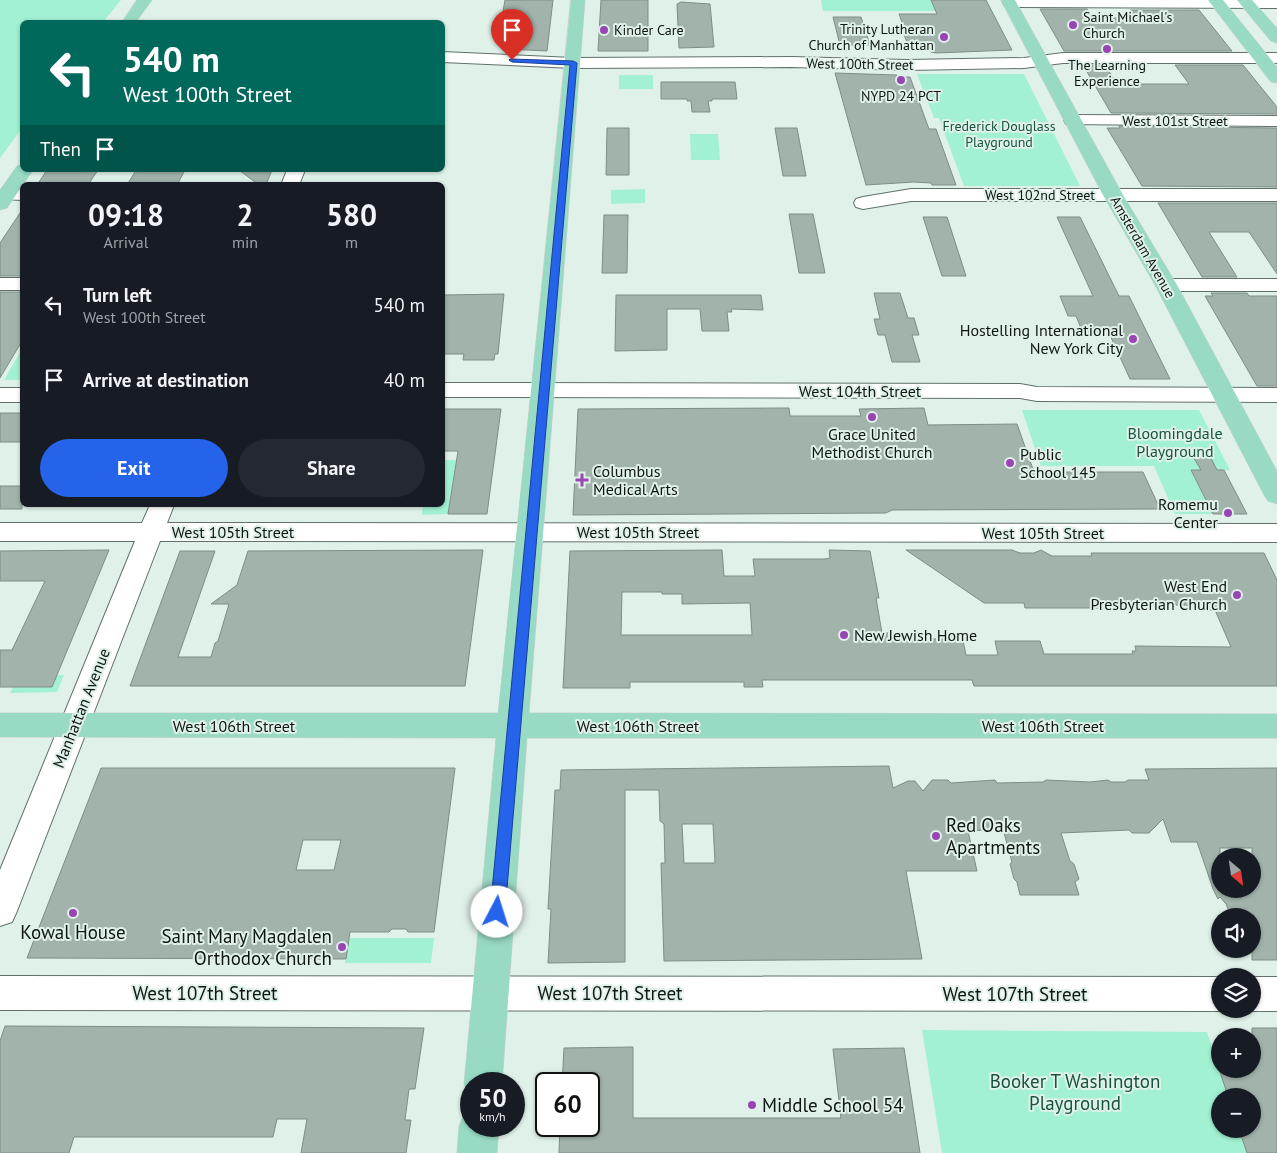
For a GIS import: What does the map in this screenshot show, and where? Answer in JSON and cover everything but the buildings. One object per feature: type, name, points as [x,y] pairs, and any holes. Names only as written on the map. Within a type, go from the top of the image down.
[{"type":"main road","points":[[130,20],[145,0]]},
{"type":"main road","points":[[484,1072],[578,0]]},
{"type":"main road","name":"Amsterdam Avenue","points":[[1009,2],[1112,195],[1166,285],[1277,495]]},
{"type":"main road","points":[[1216,2],[1269,58],[1277,78]]},
{"type":"main road","points":[[1246,2],[1277,38]]},
{"type":"main road","points":[[10,198],[23,172]]},
{"type":"main road","name":"West 106th Street","points":[[0,725],[1277,726]]},
{"type":"main road","points":[[477,1153],[478,1137]]},
{"type":"street","points":[[1009,2],[1246,2],[1277,4]]},
{"type":"street","name":"West 100th Street","points":[[445,57],[573,63],[791,62],[907,65],[1024,63],[1063,58],[1269,58]]},
{"type":"street","name":"West 101st Street","points":[[1072,120],[1277,120]]},
{"type":"street","name":"West 102nd Street","points":[[863,203],[911,195],[1277,195]]},
{"type":"street","points":[[0,284],[20,284]]},
{"type":"street","points":[[1166,285],[1277,285]]},
{"type":"street","name":"West 104th Street","points":[[445,390],[1020,391],[1038,394],[1277,395]]},
{"type":"street","points":[[0,395],[20,395]]},
{"type":"street","name":"Manhattan Avenue","points":[[0,911],[161,507]]},
{"type":"street","name":"West 105th Street","points":[[0,532],[1277,533]]},
{"type":"street","name":"West 107th Street","points":[[0,993],[1211,994]]},
{"type":"street","points":[[1261,994],[1277,994]]},
{"type":"green space","points":[[0,0],[121,0],[105,20],[20,20],[20,131],[0,158]]},
{"type":"green space","points":[[821,0],[946,0],[951,11],[823,11]]},
{"type":"green space","name":"Frederick Douglass Playground","points":[[917,74],[1024,74],[1080,186],[964,186],[939,118],[934,118]]},
{"type":"green space","points":[[619,75],[653,75],[653,89],[619,89]]},
{"type":"green space","points":[[690,134],[718,134],[720,160],[691,160]]},
{"type":"green space","points":[[645,189],[645,203],[611,204],[611,190]]},
{"type":"green space","points":[[20,352],[20,380],[4,380]]},
{"type":"green space","name":"Bloomingdale Playground","points":[[1022,410],[1199,410],[1230,470],[1191,471],[1213,514],[1175,514],[1154,466],[1041,466]]},
{"type":"green space","points":[[445,460],[456,460],[448,514],[422,515],[423,507],[445,507]]},
{"type":"green space","points":[[57,675],[64,675],[57,692],[10,693],[13,687],[52,687]]},
{"type":"green space","points":[[349,938],[434,938],[431,963],[345,963]]},
{"type":"green space","name":"Booker T Washington Playground","points":[[922,1030],[1207,1032],[1211,1044],[1211,1078],[1222,1078],[1225,1088],[1211,1088],[1211,1138],[1242,1138],[1247,1153],[942,1153]]},
{"type":"place","name":"Saint Michael's Church","points":[[1073,25]]},
{"type":"place","name":"Kinder Care","points":[[604,30]]},
{"type":"place","name":"Trinity Lutheran Church of Manhattan","points":[[944,37]]},
{"type":"place","name":"The Learning Experience","points":[[1107,49]]},
{"type":"place","name":"NYPD 24 PCT","points":[[901,80]]},
{"type":"place","name":"Hostelling International New York City","points":[[1133,339]]},
{"type":"place","name":"Grace United Methodist Church","points":[[872,417]]},
{"type":"place","name":"Public School 145","points":[[1010,463]]},
{"type":"place","name":"Columbus Medical Arts","points":[[582,480]]},
{"type":"place","name":"Romemu Center","points":[[1228,513]]},
{"type":"place","name":"West End Presbyterian Church","points":[[1237,595]]},
{"type":"place","name":"New Jewish Home","points":[[844,635]]},
{"type":"place","name":"Red Oaks Apartments","points":[[936,836]]},
{"type":"place","name":"Kowal House","points":[[73,913]]},
{"type":"place","name":"Saint Mary Magdalen Orthodox Church","points":[[342,947]]},
{"type":"place","name":"Middle School 54","points":[[752,1105]]},
{"type":"route","points":[[497,912],[573,63],[512,60]]}]
